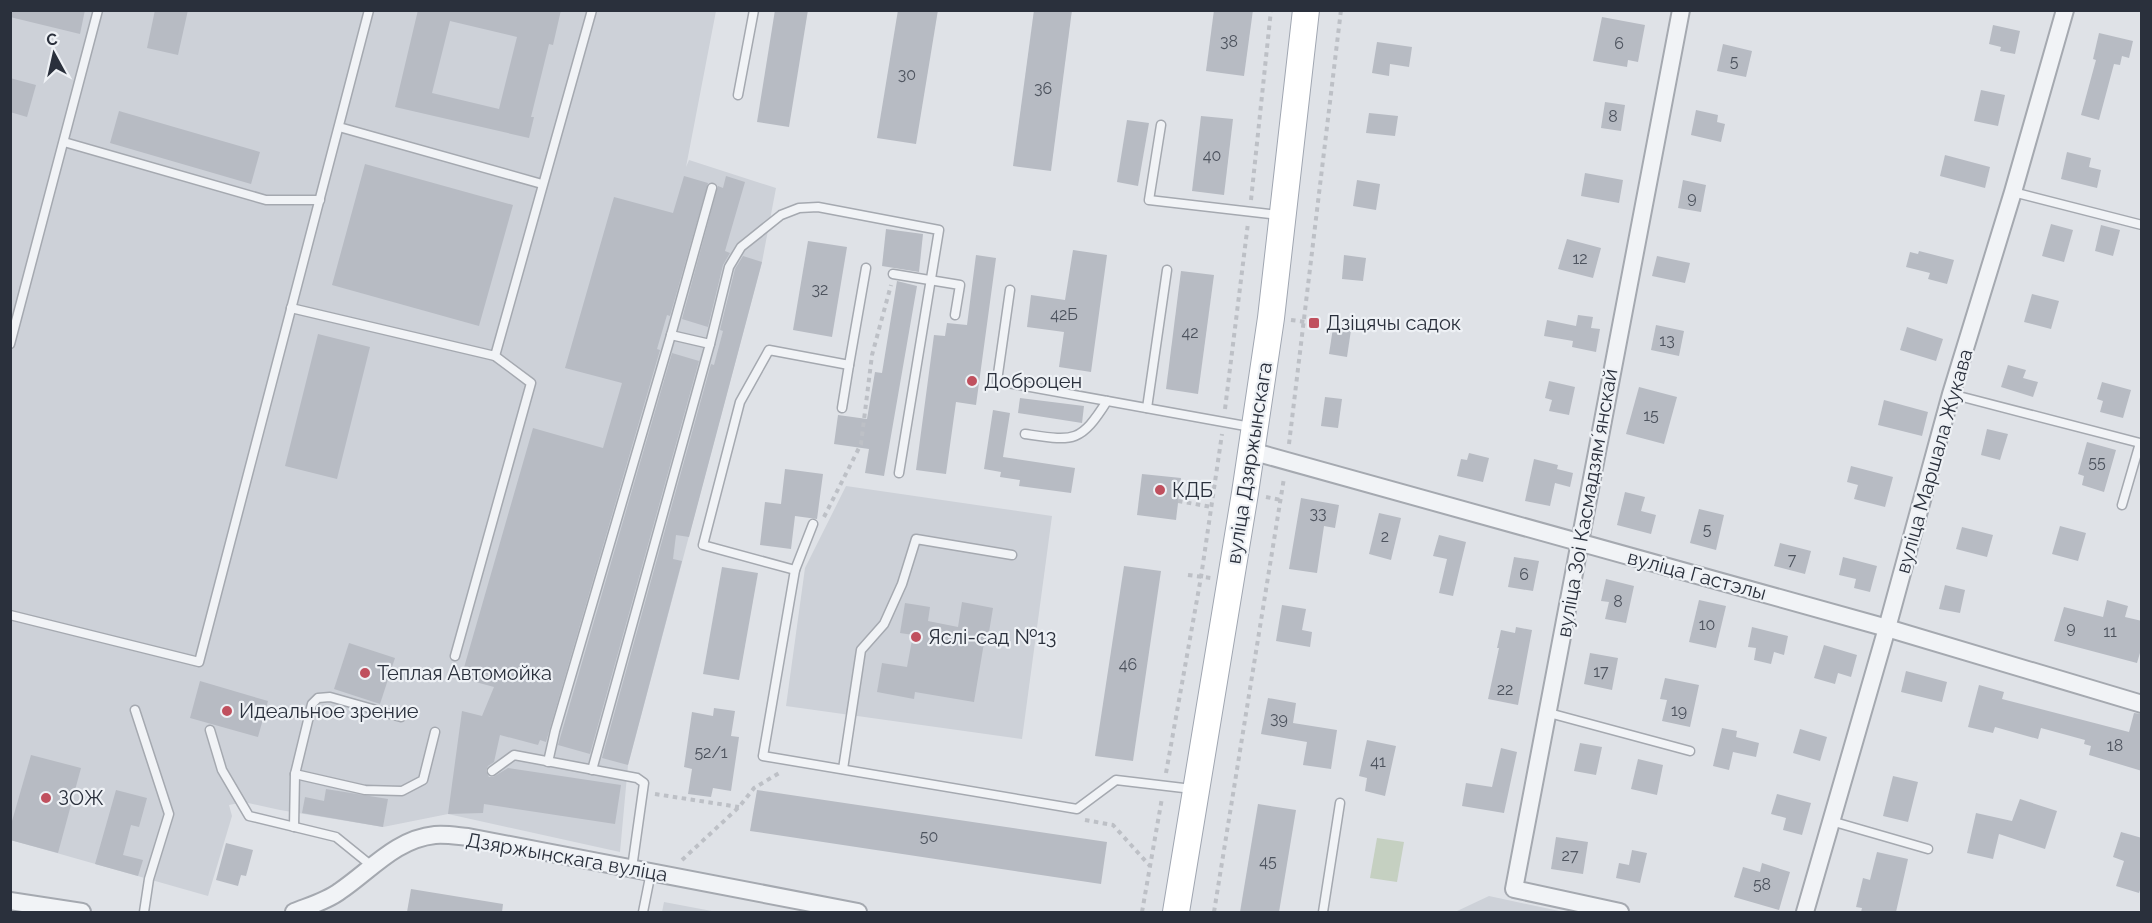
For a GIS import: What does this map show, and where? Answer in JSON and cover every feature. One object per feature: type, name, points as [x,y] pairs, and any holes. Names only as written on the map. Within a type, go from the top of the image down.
[{"type":"main road","name":"вуліца Дзяржынскага","points":[[1176,912],[1271,318],[1306,10]]},
{"type":"street","name":"вуліца Зоі Касмадзямʼянскай","points":[[1620,912],[1514,890],[1680,10]]},
{"type":"street","name":"вуліца Маршала Жукава","points":[[1805,912],[1887,628],[1951,394],[2013,192],[2065,10]]},
{"type":"street","name":"вуліца Гастэлы","points":[[1253,439],[1578,543],[1887,628],[2142,704]]},
{"type":"street","name":"Дзяржынскага вуліца","points":[[294,912],[338,893],[391,851],[408,841],[436,835],[468,837],[858,912]]},
{"type":"street","points":[[334,912],[338,893]]},
{"type":"street","points":[[10,901],[82,912]]},
{"type":"lane","points":[[10,344],[98,10]]},
{"type":"lane","points":[[10,615],[199,662],[369,10]]},
{"type":"lane","points":[[495,356],[592,10]]},
{"type":"lane","points":[[738,95],[754,10]]},
{"type":"lane","points":[[1161,125],[1149,200],[1282,216]]},
{"type":"lane","points":[[339,127],[543,184]]},
{"type":"lane","points":[[64,142],[266,200],[320,200]]},
{"type":"lane","points":[[548,762],[712,188]]},
{"type":"lane","points":[[2013,192],[2142,225]]},
{"type":"lane","points":[[592,770],[710,344],[729,267],[741,247],[782,215],[799,208],[818,207],[939,230],[899,472]]},
{"type":"lane","points":[[842,408],[866,268]]},
{"type":"lane","points":[[1147,408],[1167,270]]},
{"type":"lane","points":[[893,274],[960,285],[956,315]]},
{"type":"lane","points":[[1011,290],[997,381],[1223,422],[1253,439]]},
{"type":"lane","points":[[291,308],[495,356],[531,383],[455,657]]},
{"type":"lane","points":[[671,335],[710,344]]},
{"type":"lane","points":[[795,570],[703,545],[740,402],[769,350],[849,365]]},
{"type":"lane","points":[[1951,394],[2140,443],[2121,505]]},
{"type":"lane","points":[[1025,434],[1065,440],[1078,435],[1094,422],[1107,400]]},
{"type":"lane","points":[[813,524],[795,570],[763,756],[1077,809],[1116,780],[1196,789]]},
{"type":"lane","points":[[843,769],[861,650],[884,624],[902,584],[916,539],[1012,555]]},
{"type":"lane","points":[[294,827],[295,774],[312,704],[318,698],[330,697],[401,717]]},
{"type":"lane","points":[[135,710],[169,814],[149,879],[144,912]]},
{"type":"lane","points":[[1549,713],[1690,752]]},
{"type":"lane","points":[[210,730],[222,770],[249,816],[336,837],[373,867]]},
{"type":"lane","points":[[295,774],[365,790],[402,791],[423,780],[435,732]]},
{"type":"lane","points":[[492,771],[514,755],[637,778],[644,783],[632,868]]},
{"type":"lane","points":[[1323,912],[1340,802]]},
{"type":"lane","points":[[1831,821],[1928,849]]},
{"type":"lane","points":[[643,912],[658,873]]},
{"type":"path","points":[[1142,912],[1212,507],[1250,212],[1271,10]]},
{"type":"path","points":[[813,524],[822,520],[861,444],[872,355],[893,274]]},
{"type":"path","points":[[1178,501],[1212,507]]},
{"type":"path","points":[[658,873],[739,807],[754,788],[782,772]]},
{"type":"path","points":[[643,792],[739,807]]},
{"type":"path","points":[[1077,819],[1113,825],[1150,867]]},
{"type":"shaded area","points":[[10,11],[716,11],[686,167],[689,160],[776,188],[762,262],[628,765],[620,852],[448,814],[383,827],[244,802],[229,805],[232,816],[208,896],[11,840]]},
{"type":"shaded area","name":"Яслі-сад №13","points":[[846,486],[1052,516],[1022,739],[786,706],[805,568]]},
{"type":"shaded area","points":[[1489,896],[1564,912],[1455,912]]},
{"type":"shaded area","points":[[664,902],[717,912],[662,912]]},
{"type":"green space","points":[[1377,838],[1404,842],[1397,882],[1370,878]]},
{"type":"building","points":[[10,10],[85,10],[80,34],[10,17]]},
{"type":"building","points":[[155,10],[188,10],[178,55],[147,48]]},
{"type":"building","points":[[418,10],[561,10],[553,45],[549,44],[531,117],[534,117],[529,138],[395,107]],"holes":[[[450,21],[517,37],[499,109],[432,93]]]},
{"type":"building","points":[[775,10],[808,10],[789,127],[757,122]]},
{"type":"building","points":[[898,10],[938,10],[916,144],[877,138]]},
{"type":"building","points":[[1034,10],[1072,10],[1051,171],[1013,166]]},
{"type":"building","points":[[1214,10],[1253,10],[1244,76],[1206,71]]},
{"type":"building","points":[[1602,17],[1645,25],[1638,62],[1628,60],[1627,67],[1593,61]]},
{"type":"building","points":[[1993,25],[2020,31],[2015,54],[2000,51],[2001,47],[1989,44]]},
{"type":"building","points":[[2099,33],[2133,41],[2129,58],[2122,56],[2120,65],[2114,64],[2099,120],[2081,115],[2096,60],[2093,59]]},
{"type":"building","points":[[1377,42],[1412,47],[1409,67],[1390,64],[1389,76],[1372,73]]},
{"type":"building","points":[[1723,44],[1752,51],[1746,77],[1717,71]]},
{"type":"building","points":[[10,78],[36,85],[27,117],[10,112]]},
{"type":"building","points":[[1981,90],[2005,95],[1998,126],[1974,121]]},
{"type":"building","points":[[1605,102],[1625,105],[1621,131],[1601,128]]},
{"type":"building","points":[[1696,110],[1718,115],[1717,122],[1725,124],[1721,142],[1691,135]]},
{"type":"building","points":[[119,111],[260,152],[251,184],[110,143]]},
{"type":"building","points":[[1369,113],[1398,116],[1395,136],[1366,133]]},
{"type":"building","points":[[1201,116],[1233,119],[1224,195],[1192,191]]},
{"type":"building","points":[[1127,120],[1149,123],[1138,186],[1117,182]]},
{"type":"building","points":[[2067,152],[2091,158],[2089,167],[2101,170],[2097,188],[2061,179]]},
{"type":"building","points":[[1945,155],[1990,167],[1985,188],[1940,176]]},
{"type":"building","points":[[365,164],[513,205],[479,326],[332,285]]},
{"type":"building","points":[[1585,173],[1623,180],[1619,203],[1581,196]]},
{"type":"building","points":[[684,176],[708,183],[670,316],[667,315],[657,349],[660,350],[546,742],[540,740],[538,745],[500,735],[494,762],[488,766],[486,771],[489,777],[508,768],[621,785],[615,824],[484,804],[483,813],[448,814],[462,711],[482,716],[494,687],[461,678],[533,428],[603,448],[622,383],[565,368],[614,197],[673,213]]},
{"type":"building","points":[[726,176],[745,182],[725,251],[730,253],[723,265],[708,327],[682,319],[718,186],[723,188]]},
{"type":"building","points":[[1357,180],[1380,184],[1376,210],[1353,206]]},
{"type":"building","points":[[1683,180],[1706,185],[1701,212],[1678,208]]},
{"type":"building","points":[[2051,224],[2073,230],[2064,262],[2042,256]]},
{"type":"building","points":[[2101,225],[2120,230],[2113,256],[2095,251]]},
{"type":"building","points":[[886,229],[923,234],[919,272],[882,266]]},
{"type":"building","points":[[1567,239],[1601,248],[1593,278],[1558,269]]},
{"type":"building","points":[[808,241],[847,247],[832,337],[793,330]]},
{"type":"building","points":[[1073,250],[1107,255],[1091,372],[1059,367],[1064,332],[1027,327],[1031,295],[1065,300]]},
{"type":"building","points":[[1919,251],[1954,260],[1947,284],[1928,279],[1930,273],[1906,267],[1910,252],[1918,254]]},
{"type":"building","points":[[976,255],[996,258],[976,405],[956,402],[946,474],[916,470],[934,335],[945,336],[947,323],[967,325]]},
{"type":"building","points":[[1344,255],[1366,258],[1363,281],[1342,279]]},
{"type":"building","points":[[743,256],[762,262],[689,537],[676,535],[673,559],[682,561],[628,765],[602,758],[711,364],[714,365],[735,269]]},
{"type":"building","points":[[1657,256],[1690,263],[1685,283],[1652,276]]},
{"type":"building","points":[[1181,271],[1214,275],[1198,394],[1166,389]]},
{"type":"building","points":[[897,281],[917,286],[884,476],[865,473],[869,449],[834,444],[838,415],[867,419],[875,372],[882,373]]},
{"type":"building","points":[[2032,294],[2059,301],[2051,329],[2024,322]]},
{"type":"building","points":[[1578,315],[1593,317],[1591,328],[1600,329],[1596,352],[1572,347],[1573,341],[1544,336],[1547,320],[1576,326]]},
{"type":"building","points":[[1656,325],[1684,331],[1679,356],[1651,350]]},
{"type":"building","points":[[1907,327],[1943,339],[1936,361],[1900,350]]},
{"type":"building","points":[[1333,328],[1351,330],[1347,357],[1329,354]]},
{"type":"building","points":[[318,334],[370,347],[337,479],[285,466]]},
{"type":"building","points":[[672,353],[699,361],[590,754],[558,745]]},
{"type":"building","points":[[2008,365],[2026,370],[2023,378],[2038,382],[2033,397],[2001,387]]},
{"type":"building","points":[[1549,381],[1575,387],[1569,415],[1549,411],[1552,400],[1545,398]]},
{"type":"building","points":[[2102,382],[2131,390],[2123,418],[2100,412],[2103,401],[2097,399]]},
{"type":"building","points":[[1639,387],[1677,397],[1664,444],[1626,434]]},
{"type":"building","points":[[1325,397],[1342,399],[1338,428],[1321,426]]},
{"type":"building","points":[[1020,398],[1084,406],[1082,423],[1018,413]]},
{"type":"building","points":[[1884,400],[1928,412],[1922,436],[1878,425]]},
{"type":"building","points":[[993,410],[1010,413],[1003,457],[1075,468],[1071,493],[1019,486],[1020,480],[1000,477],[1001,472],[984,469]]},
{"type":"building","points":[[1987,429],[2008,434],[2000,460],[1981,455]]},
{"type":"building","points":[[2087,442],[2116,450],[2104,492],[2082,485],[2084,476],[2078,474]]},
{"type":"building","points":[[1469,453],[1489,458],[1483,482],[1457,476],[1461,459],[1467,460]]},
{"type":"building","points":[[1534,459],[1558,465],[1557,469],[1573,473],[1570,487],[1555,483],[1550,506],[1525,501]]},
{"type":"building","points":[[1851,466],[1893,477],[1885,507],[1854,499],[1858,485],[1847,482]]},
{"type":"building","points":[[785,469],[823,474],[817,519],[795,516],[791,549],[760,545],[765,502],[781,504]]},
{"type":"building","name":"КДБ","points":[[1142,474],[1181,478],[1176,520],[1137,515]]},
{"type":"building","points":[[1625,492],[1645,497],[1641,511],[1656,515],[1651,534],[1617,525]]},
{"type":"building","points":[[1301,498],[1339,505],[1335,528],[1324,526],[1317,573],[1289,569]]},
{"type":"building","points":[[1699,509],[1724,515],[1716,550],[1690,543]]},
{"type":"building","points":[[1379,513],[1401,518],[1391,560],[1369,554]]},
{"type":"building","points":[[2060,526],[2086,533],[2078,561],[2052,554]]},
{"type":"building","points":[[1962,527],[1993,535],[1987,557],[1956,549]]},
{"type":"building","points":[[1439,535],[1466,542],[1453,596],[1439,593],[1447,559],[1433,556]]},
{"type":"building","points":[[1780,543],[1811,551],[1805,574],[1774,566]]},
{"type":"building","points":[[1514,557],[1539,561],[1533,591],[1508,587]]},
{"type":"building","points":[[1843,557],[1877,566],[1870,592],[1854,588],[1856,579],[1839,575]]},
{"type":"building","points":[[1124,566],[1161,571],[1133,761],[1095,756]]},
{"type":"building","points":[[722,567],[758,573],[739,680],[703,674]]},
{"type":"building","points":[[1606,579],[1634,586],[1626,623],[1605,619],[1609,602],[1601,601]]},
{"type":"building","points":[[1945,585],[1965,590],[1960,613],[1939,609]]},
{"type":"building","points":[[1699,600],[1726,606],[1716,648],[1689,642]]},
{"type":"building","points":[[2107,600],[2128,606],[2125,617],[2142,621],[2142,646],[2137,663],[2054,641],[2064,607],[2103,617]]},
{"type":"building","points":[[962,602],[993,608],[987,644],[984,643],[974,702],[915,692],[914,699],[877,692],[882,663],[907,667],[913,635],[900,633],[905,603],[930,607],[928,621],[958,627]]},
{"type":"building","points":[[1282,605],[1306,609],[1302,630],[1312,632],[1310,647],[1276,641]]},
{"type":"building","points":[[1516,627],[1532,630],[1518,705],[1488,699],[1501,630],[1515,633]]},
{"type":"building","points":[[1752,627],[1788,636],[1784,655],[1774,652],[1771,664],[1754,660],[1756,648],[1748,647]]},
{"type":"building","name":"Теплая Автомойка","points":[[349,643],[395,658],[380,704],[334,689]]},
{"type":"building","points":[[1824,645],[1857,655],[1851,677],[1838,673],[1835,684],[1814,678]]},
{"type":"building","points":[[1590,653],[1618,658],[1612,690],[1584,684]]},
{"type":"building","points":[[1906,671],[1947,682],[1942,702],[1901,692]]},
{"type":"building","points":[[1665,678],[1699,685],[1690,727],[1662,721],[1667,700],[1660,699]]},
{"type":"building","points":[[200,681],[268,701],[258,737],[190,718]]},
{"type":"building","points":[[1979,685],[2004,692],[2002,699],[2129,732],[2134,713],[2142,714],[2142,771],[2089,755],[2091,746],[2084,744],[2085,740],[2041,728],[2038,739],[1995,727],[1993,733],[1968,727]]},
{"type":"building","points":[[1268,698],[1296,703],[1293,723],[1337,730],[1331,769],[1303,765],[1307,742],[1261,734]]},
{"type":"building","points":[[714,708],[735,711],[731,736],[739,737],[731,791],[713,788],[711,797],[688,794],[692,769],[684,767],[692,712],[713,716]]},
{"type":"building","points":[[1722,728],[1737,731],[1736,737],[1759,743],[1756,757],[1733,752],[1729,770],[1713,766]]},
{"type":"building","points":[[1800,729],[1827,737],[1820,761],[1793,753]]},
{"type":"building","points":[[1367,740],[1396,746],[1385,796],[1365,791],[1367,778],[1359,776]]},
{"type":"building","points":[[1580,743],[1602,747],[1596,775],[1574,771]]},
{"type":"building","points":[[1501,748],[1517,752],[1504,813],[1462,806],[1466,783],[1492,787]]},
{"type":"building","name":"ЗОЖ","points":[[31,755],[81,768],[58,853],[10,840],[10,828]]},
{"type":"building","points":[[1638,759],[1663,765],[1657,795],[1631,789]]},
{"type":"building","points":[[1893,776],[1918,782],[1908,822],[1883,816]]},
{"type":"building","points":[[326,789],[388,799],[383,827],[302,813],[305,797],[324,801]]},
{"type":"building","points":[[116,790],[147,798],[139,827],[131,825],[123,855],[143,860],[138,876],[95,864]]},
{"type":"building","points":[[757,790],[1107,842],[1101,884],[750,831]]},
{"type":"building","points":[[1777,794],[1811,803],[1802,835],[1783,830],[1786,818],[1771,814]]},
{"type":"building","points":[[2020,799],[2057,811],[2045,849],[1999,834],[1993,859],[1967,853],[1976,813],[2012,821]]},
{"type":"building","points":[[1258,804],[1296,810],[1279,912],[1240,912]]},
{"type":"building","points":[[2121,832],[2142,838],[2142,884],[2139,893],[2116,886],[2124,861],[2113,857]]},
{"type":"building","points":[[1556,837],[1588,842],[1583,874],[1551,869]]},
{"type":"building","points":[[226,843],[253,850],[246,876],[241,875],[238,886],[216,880]]},
{"type":"building","points":[[1632,850],[1647,853],[1640,883],[1616,878],[1619,863],[1629,865]]},
{"type":"building","points":[[1877,852],[1908,859],[1896,912],[1861,912],[1862,908],[1856,907],[1863,878],[1870,880]]},
{"type":"building","points":[[1762,863],[1790,872],[1779,910],[1734,897],[1743,867],[1760,872]]},
{"type":"building","points":[[411,889],[503,904],[502,912],[407,912]]},
{"type":"place","name":"Дзіцячы садок","points":[[1314,323]]},
{"type":"place","name":"Доброцен","points":[[972,381]]},
{"type":"place","name":"КДБ","points":[[1160,490]]},
{"type":"place","name":"Яслі-сад №13","points":[[916,637]]},
{"type":"place","name":"Теплая Автомойка","points":[[365,673]]},
{"type":"place","name":"Идеальное зрение","points":[[227,711]]},
{"type":"place","name":"ЗОЖ","points":[[46,798]]}]
